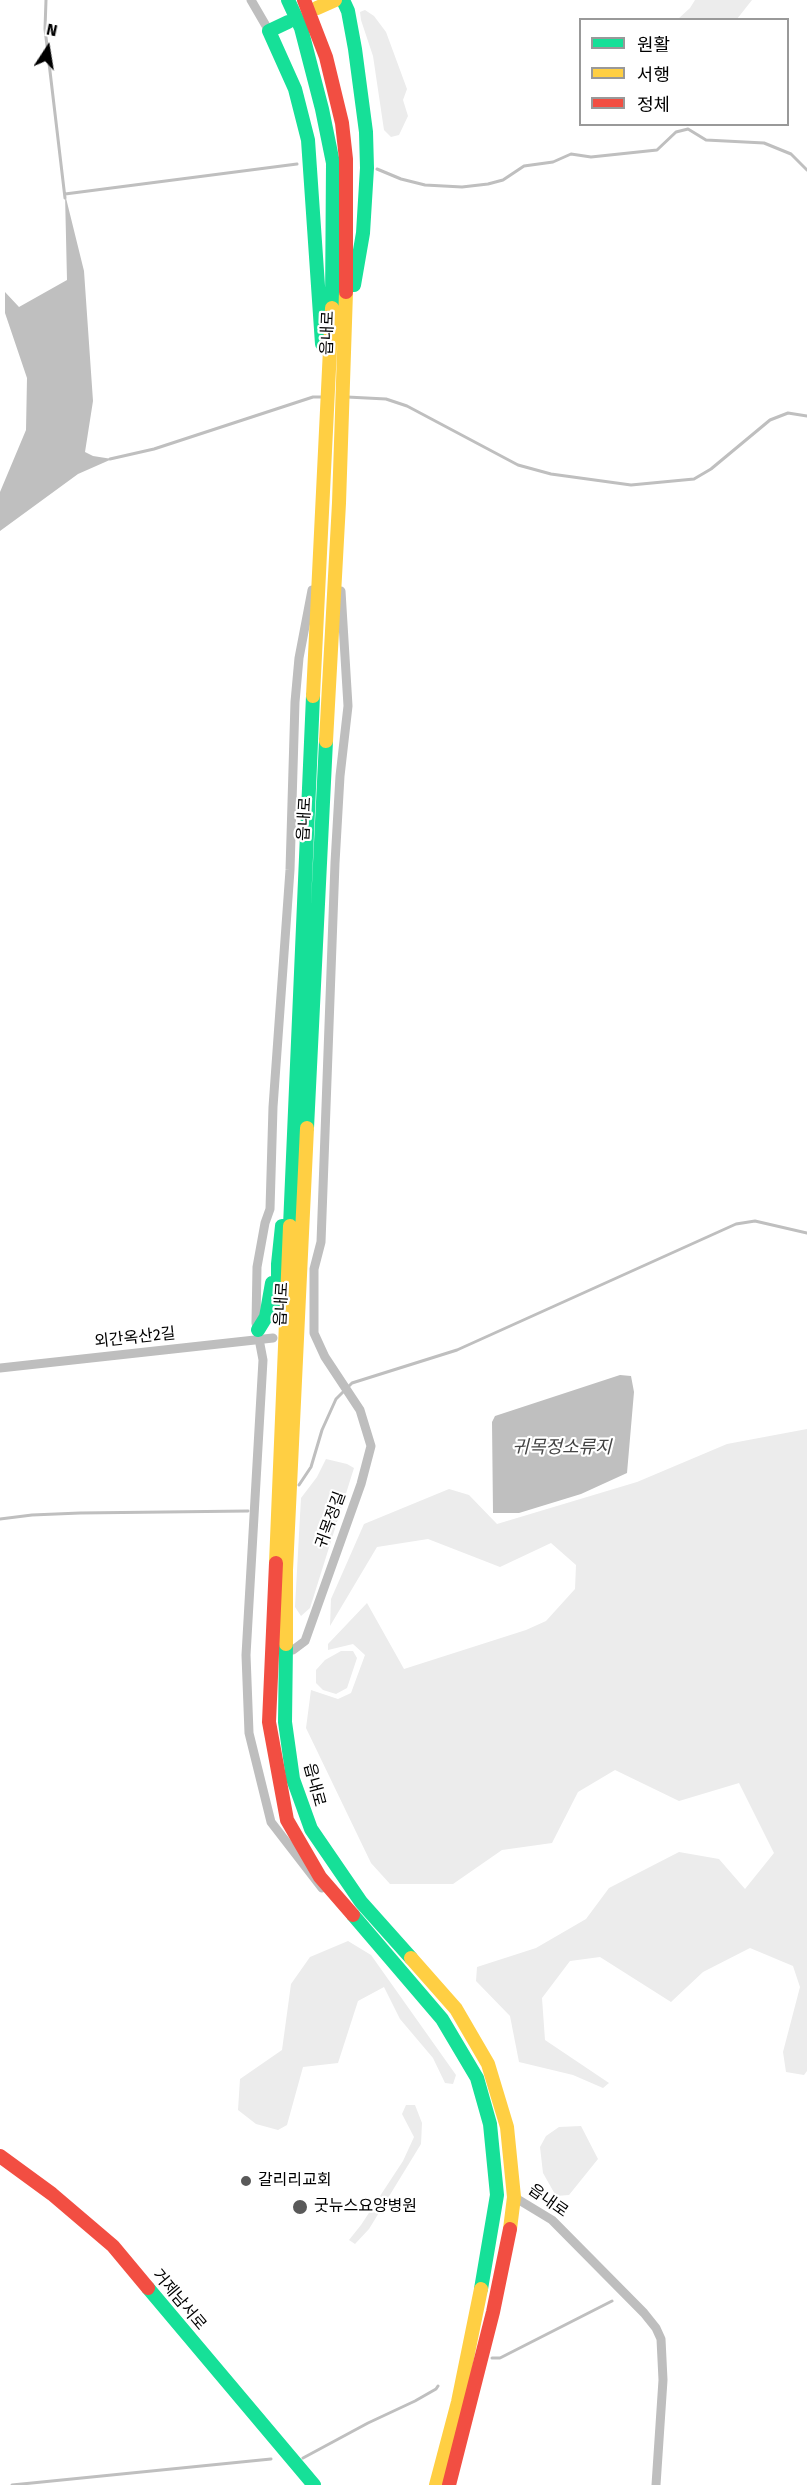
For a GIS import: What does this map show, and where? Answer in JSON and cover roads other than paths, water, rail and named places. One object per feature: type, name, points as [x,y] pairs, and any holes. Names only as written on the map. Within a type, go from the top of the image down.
[{"type":"street","points":[[251,0],[269,31],[295,89],[308,140],[322,345],[329,368]]},
{"type":"street","name":"읍내로","points":[[288,0],[301,28],[322,109],[333,164],[332,299],[328,397],[290,1204],[279,1341],[279,1650],[285,1722],[293,1779],[311,1829],[361,1902],[449,2001],[488,2064],[507,2127],[514,2197],[552,2220],[656,2328],[661,2339],[663,2380],[656,2485]]},
{"type":"street","name":"읍내로","points":[[304,0],[326,57],[336,92],[346,159],[347,258],[340,485],[286,1570],[279,1650],[269,1722],[287,1820],[320,1877],[442,2019],[477,2078],[490,2124],[496,2169],[496,2195],[480,2297],[458,2402],[436,2485]]},
{"type":"street","points":[[317,8],[335,0]]},
{"type":"street","points":[[340,485],[352,396],[354,275],[363,233],[367,168],[366,132],[355,49],[348,12],[343,0]]},
{"type":"street","points":[[269,31],[288,22]]},
{"type":"street","name":"귀목정길","points":[[279,1650],[298,1648],[305,1641],[367,1466],[370,1446],[360,1410],[311,1340],[314,1269],[321,1242],[335,863],[340,776],[348,706],[340,602],[343,529],[340,485]]},
{"type":"street","points":[[321,535],[314,548],[312,594],[299,658],[295,702],[289,894],[273,1107],[270,1209],[265,1223],[257,1267],[256,1309],[263,1360],[246,1655],[249,1733],[256,1770],[271,1822],[316,1883],[362,1925]]},
{"type":"street","points":[[259,1335],[266,1317],[278,1264],[283,1220],[290,1204]]},
{"type":"street","points":[[278,1264],[279,1341]]},
{"type":"street","name":"외간옥산2길","points":[[0,1368],[259,1335],[279,1341]]},
{"type":"street","name":"거제남서로","points":[[0,2156],[52,2194],[113,2246],[314,2485]]},
{"type":"street","points":[[449,2485],[504,2265],[514,2197],[496,2195]]},
{"type":"water","points":[[65,194],[84,271],[93,401],[85,452],[93,456],[112,459],[78,474],[0,531],[0,492],[26,430],[27,378],[5,313],[5,292],[19,307],[67,280]]},
{"type":"water","name":"귀목정소류지","points":[[620,1375],[631,1376],[634,1392],[627,1473],[581,1494],[519,1513],[493,1513],[492,1422],[495,1416]]},
{"type":"waterway","points":[[46,0],[45,29],[65,198]]},
{"type":"waterway","points":[[377,169],[401,179],[425,185],[462,187],[488,184],[503,180],[524,166],[553,162],[571,154],[591,157],[657,150],[676,132],[688,129],[706,140],[764,143],[791,154],[807,170]]},
{"type":"waterway","points":[[65,194],[297,164]]},
{"type":"waterway","points":[[110,459],[154,449],[313,397],[322,397]]},
{"type":"waterway","points":[[347,397],[386,399],[407,406],[518,465],[551,474],[631,485],[694,479],[711,469],[770,420],[788,413],[807,416]]},
{"type":"waterway","points":[[299,1485],[311,1467],[322,1430],[336,1399],[352,1383],[457,1350],[736,1224],[755,1221],[807,1233]]},
{"type":"waterway","points":[[0,1519],[80,1513],[248,1511]]},
{"type":"waterway","points":[[492,2358],[500,2358],[612,2301]]},
{"type":"waterway","points":[[303,2458],[415,2401],[438,2386]]},
{"type":"waterway","points":[[12,2485],[271,2459]]},
{"type":"place","name":"갈리리교회","points":[[246,2181]]},
{"type":"place","name":"굿뉴스요양병원","points":[[300,2207]]}]
